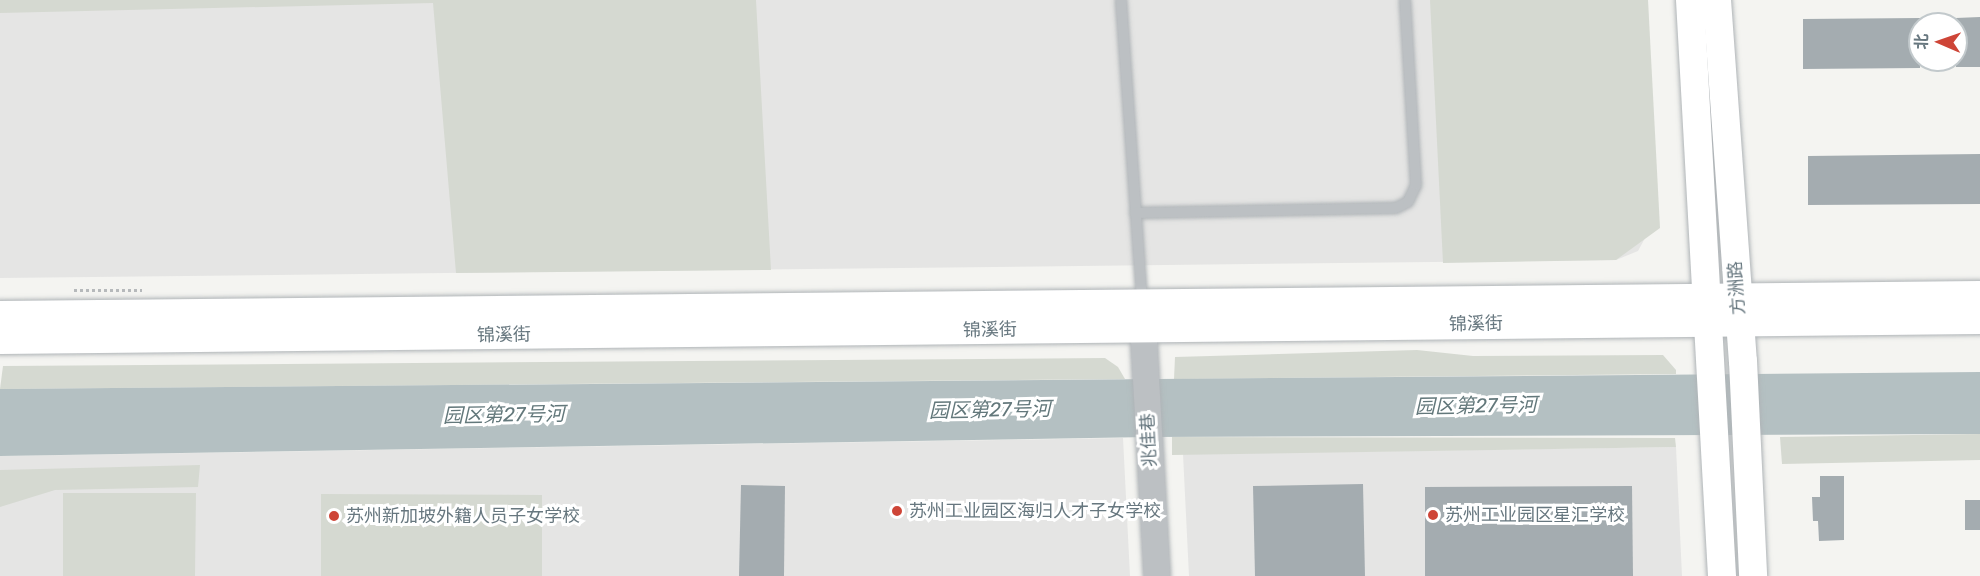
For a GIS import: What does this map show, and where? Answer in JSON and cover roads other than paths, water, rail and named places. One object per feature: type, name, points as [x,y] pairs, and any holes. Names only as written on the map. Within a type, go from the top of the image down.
[{"type":"main road","name":"方洲路","points":[[1690,0],[1722,576]]},
{"type":"main road","name":"方洲路","points":[[1717,0],[1743,361],[1753,576]]},
{"type":"main road","name":"锦溪街","points":[[1739,311],[1980,295]]},
{"type":"main road","name":"锦溪街","points":[[0,340],[1143,316],[1708,310],[1980,320]]},
{"type":"main road","name":"锦溪街","points":[[0,315],[1143,316]]},
{"type":"street","name":"兆佳巷","points":[[1143,316],[1157,576]]},
{"type":"lane","points":[[1121,0],[1143,316]]},
{"type":"lane","points":[[1135,213],[1396,208],[1408,202],[1416,185],[1405,0]]},
{"type":"water","name":"园区第27号河","points":[[1980,372],[1980,434],[1149,437],[0,456],[0,389]]},
{"type":"place","name":"苏州工业园区海归人才子女学校","points":[[897,511]]},
{"type":"place","name":"苏州工业园区星汇学校","points":[[1433,515]]},
{"type":"place","name":"苏州新加坡外籍人员子女学校","points":[[334,516]]}]
